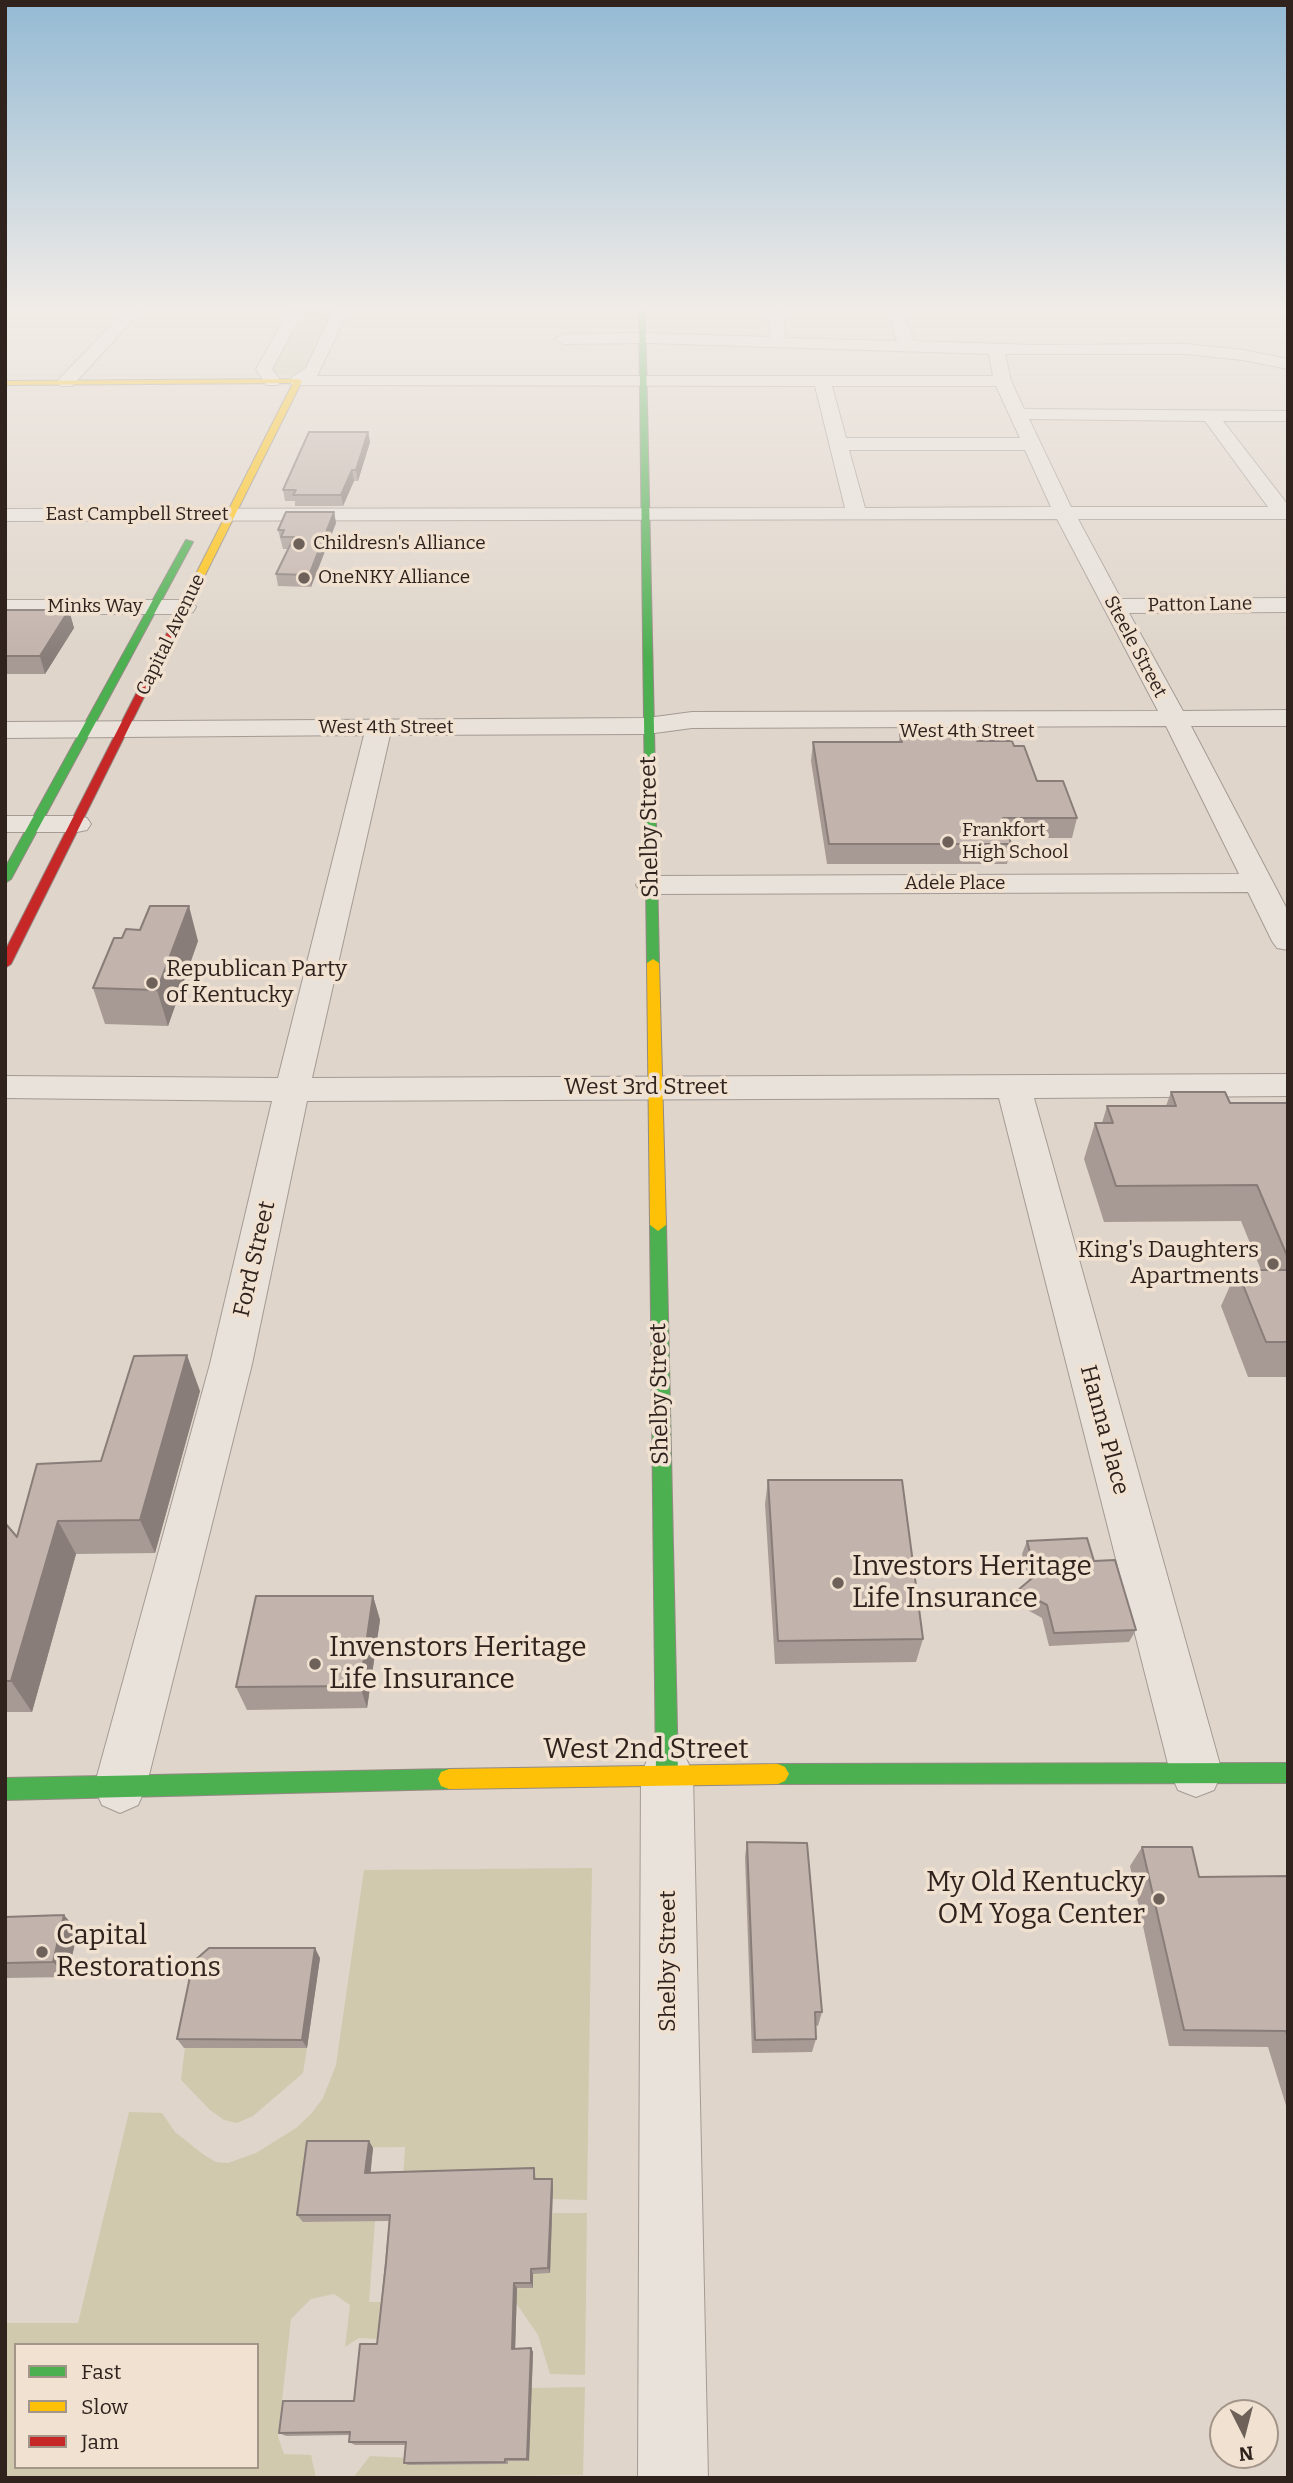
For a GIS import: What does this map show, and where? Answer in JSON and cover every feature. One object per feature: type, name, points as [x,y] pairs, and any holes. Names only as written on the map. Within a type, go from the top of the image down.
[{"type":"main road","name":"Capital Avenue","points":[[5,964],[78,824],[275,426]]},
{"type":"main road","name":"Shelby Street","points":[[644,426],[647,726],[667,1774]]},
{"type":"main road","name":"Capital Avenue","points":[[5,879],[207,509]]},
{"type":"main road","name":"West 2nd Street","points":[[5,1789],[667,1774],[1288,1773]]},
{"type":"street","points":[[833,426],[857,515]]},
{"type":"street","name":"Steele Street","points":[[1022,426],[1065,515],[1177,724],[1288,941]]},
{"type":"street","points":[[1218,426],[1285,513]]},
{"type":"street","points":[[837,444],[1030,444]]},
{"type":"street","name":"East Campbell Street","points":[[5,516],[207,509],[230,514],[1285,513]]},
{"type":"street","name":"Patton Lane","points":[[1113,606],[1288,605]]},
{"type":"street","name":"Minks Way","points":[[5,607],[185,607]]},
{"type":"street","name":"West 4th Street","points":[[5,730],[647,726],[693,732],[813,733],[1177,724],[1288,718]]},
{"type":"street","name":"West 4th Street","points":[[1177,724],[1288,730]]},
{"type":"street","name":"Ford Street","points":[[120,1787],[231,1364],[292,1090],[378,729]]},
{"type":"street","points":[[5,824],[78,824]]},
{"type":"street","name":"Adele Place","points":[[651,885],[1259,884]]},
{"type":"street","name":"West 3rd Street","points":[[5,1087],[292,1090],[1288,1085]]},
{"type":"street","name":"Hanna Place","points":[[1013,1086],[1196,1773]]},
{"type":"street","name":"Shelby Street","points":[[667,1774],[673,2478]]},
{"type":"shaded area","points":[[592,1868],[587,2200],[553,2199],[536,2186],[536,2175],[403,2179],[405,2147],[313,2148],[304,2222],[375,2221],[369,2302],[387,2302],[437,2289],[533,2288],[533,2274],[552,2213],[587,2213],[585,2375],[550,2374],[538,2335],[516,2303],[428,2342],[359,2338],[345,2347],[350,2305],[334,2294],[311,2299],[291,2319],[278,2437],[284,2454],[311,2455],[316,2478],[5,2478],[5,2323],[78,2323],[129,2112],[162,2113],[175,2132],[204,2155],[216,2162],[228,2163],[256,2153],[296,2128],[323,2098],[336,2065],[364,1870]]},
{"type":"shaded area","points":[[185,2048],[307,2048],[303,2073],[253,2116],[237,2123],[224,2120],[210,2110],[181,2080]]},
{"type":"shaded area","points":[[585,2387],[583,2475],[353,2478],[370,2456],[409,2458],[409,2465],[507,2464],[508,2461],[529,2461],[531,2388]]},
{"type":"building","points":[[309,432],[368,432],[356,470],[352,470],[341,495],[293,495],[296,490],[283,490]]},
{"type":"building","points":[[286,512],[334,512],[309,575],[276,574],[294,537],[281,537],[284,530],[278,530]]},
{"type":"building","points":[[5,610],[69,610],[40,656],[5,656]]},
{"type":"building","points":[[900,734],[975,734],[977,741],[1012,741],[1014,746],[1024,746],[1037,781],[1063,781],[1077,818],[1003,818],[1011,844],[829,844],[813,742],[902,742]]},
{"type":"building","points":[[150,906],[189,906],[157,990],[93,988],[114,938],[122,938],[126,929],[140,930]]},
{"type":"building","points":[[1171,1092],[1225,1092],[1230,1103],[1288,1103],[1288,1258],[1257,1185],[1116,1186],[1095,1123],[1113,1123],[1107,1106],[1176,1106]]},
{"type":"building","points":[[1237,1270],[1288,1270],[1288,1342],[1266,1342]]},
{"type":"building","points":[[187,1355],[140,1520],[58,1521],[11,1681],[5,1681],[5,1523],[17,1537],[37,1464],[101,1461],[134,1356]]},
{"type":"building","name":"Investors Heritage Life Insurance","points":[[768,1480],[902,1480],[923,1639],[778,1641]]},
{"type":"building","points":[[1087,1538],[1094,1561],[1115,1560],[1136,1630],[1054,1633],[1047,1605],[1018,1590],[1036,1575],[1027,1541]]},
{"type":"building","name":"Invenstors Heritage Life Insurance","points":[[256,1596],[373,1596],[360,1686],[236,1687]]},
{"type":"building","points":[[747,1842],[807,1843],[822,2012],[815,2012],[816,2039],[755,2040]]},
{"type":"building","points":[[1142,1847],[1192,1847],[1199,1877],[1288,1876],[1288,2038],[1286,2031],[1184,2030]]},
{"type":"building","points":[[64,1915],[53,1962],[5,1963],[5,1917]]},
{"type":"building","points":[[209,1948],[315,1948],[302,2040],[177,2039],[193,1962]]},
{"type":"building","points":[[307,2141],[369,2141],[365,2173],[534,2168],[534,2179],[552,2179],[548,2268],[531,2269],[531,2283],[514,2283],[512,2349],[531,2348],[527,2459],[505,2459],[505,2462],[404,2463],[406,2442],[349,2442],[350,2432],[279,2433],[283,2401],[354,2401],[360,2344],[377,2344],[386,2263],[390,2215],[297,2215]]},
{"type":"traffic: fast","points":[[644,426],[653,963]]},
{"type":"traffic: fast","points":[[5,879],[189,542]]},
{"type":"traffic: fast","points":[[658,1225],[667,1774]]},
{"type":"traffic: fast","points":[[778,1774],[1288,1773]]},
{"type":"traffic: fast","points":[[5,1789],[449,1779]]},
{"type":"traffic: slow","points":[[172,631],[275,426]]},
{"type":"traffic: slow","points":[[653,963],[658,1225]]},
{"type":"traffic: slow","points":[[449,1779],[778,1774]]},
{"type":"traffic: jam","points":[[5,964],[172,631]]},
{"type":"place","name":"Childresn's Alliance","points":[[299,544]]},
{"type":"place","name":"OneNKY Alliance","points":[[304,578]]},
{"type":"place","name":"Frankfort High School","points":[[948,842]]},
{"type":"place","name":"Republican Party of Kentucky","points":[[152,983]]},
{"type":"place","name":"King's Daughters Apartments","points":[[1273,1264]]},
{"type":"place","name":"Investors Heritage Life Insurance","points":[[838,1583]]},
{"type":"place","name":"Invenstors Heritage Life Insurance","points":[[315,1664]]},
{"type":"place","name":"My Old Kentucky OM Yoga Center","points":[[1159,1899]]},
{"type":"place","name":"Capital Restorations","points":[[42,1952]]}]
